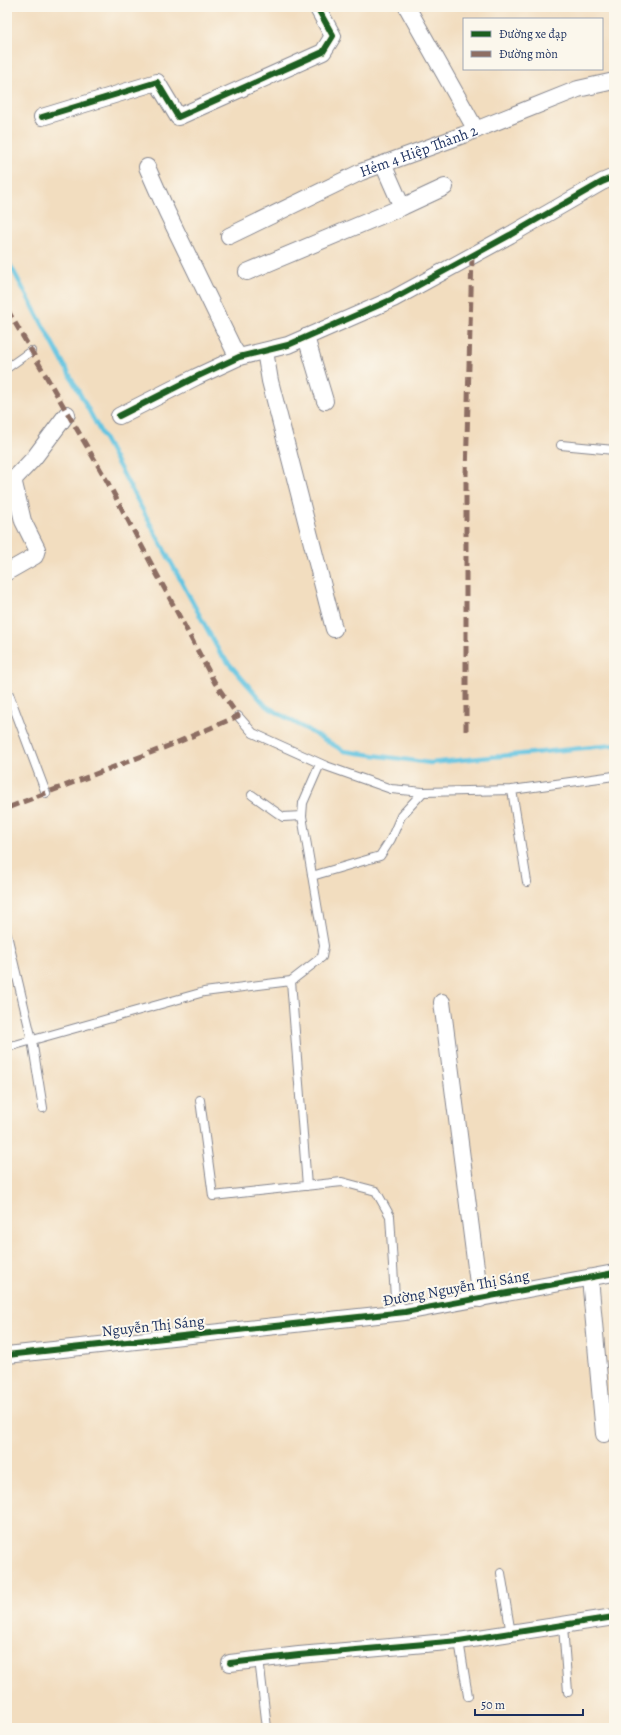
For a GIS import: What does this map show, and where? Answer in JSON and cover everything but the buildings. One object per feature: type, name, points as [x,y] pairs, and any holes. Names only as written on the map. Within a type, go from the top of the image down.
[{"type":"street","points":[[42,117],[157,82],[178,117],[323,52],[333,36],[317,7]]},
{"type":"street","points":[[407,7],[476,130]]},
{"type":"street","name":"Hẻm 4 Hiệp Thành 2","points":[[229,236],[361,172],[476,130],[578,89],[614,81]]},
{"type":"street","points":[[383,164],[402,207]]},
{"type":"street","points":[[147,167],[167,212],[239,358]]},
{"type":"street","points":[[119,416],[196,377],[239,358],[288,345],[393,299],[510,235],[602,182],[614,177]]},
{"type":"street","points":[[247,272],[402,207],[445,187]]},
{"type":"street","points":[[306,337],[325,401]]},
{"type":"street","points":[[265,351],[272,389],[334,629]]},
{"type":"street","points":[[7,572],[35,556],[37,549],[23,521],[15,490],[16,478],[34,458],[67,414]]},
{"type":"street","points":[[442,1002],[480,1299]]},
{"type":"street","name":"Đường Nguyễn Thị Sáng","points":[[302,1323],[405,1312],[614,1273]]},
{"type":"street","points":[[590,1278],[604,1434]]},
{"type":"street","name":"Nguyễn Thị Sáng","points":[[7,1355],[302,1323]]},
{"type":"street","points":[[230,1663],[299,1654],[459,1641],[614,1617]]},
{"type":"lane","points":[[7,368],[31,351]]},
{"type":"lane","points":[[561,445],[614,450]]},
{"type":"lane","points":[[7,689],[46,792]]},
{"type":"lane","points":[[238,716],[253,733],[320,764],[391,789],[423,792],[512,790],[566,784],[614,776]]},
{"type":"lane","points":[[7,1046],[204,992],[291,981],[322,957],[324,946],[302,816],[303,802],[320,764]]},
{"type":"lane","points":[[512,790],[527,882]]},
{"type":"lane","points":[[312,876],[380,856],[391,839],[401,816],[423,792]]},
{"type":"lane","points":[[252,795],[283,817],[302,816]]},
{"type":"lane","points":[[7,935],[32,1040],[43,1108]]},
{"type":"lane","points":[[291,981],[307,1186]]},
{"type":"lane","points":[[200,1100],[213,1196],[342,1182],[376,1191],[390,1216],[395,1298],[405,1312]]},
{"type":"lane","points":[[501,1573],[511,1634]]},
{"type":"lane","points":[[563,1626],[568,1692]]},
{"type":"lane","points":[[459,1641],[468,1696]]},
{"type":"lane","points":[[259,1659],[267,1728]]},
{"type":"waterway","points":[[7,259],[220,653],[266,706],[344,751],[430,763],[614,745]]},
{"type":"marked path","points":[[466,731],[466,475],[472,256]]},
{"type":"marked path","points":[[7,309],[107,481],[215,683],[238,716],[176,743],[7,808]]},
{"type":"cycle path","points":[[42,117],[157,82],[178,117],[323,52],[333,36],[317,7]]},
{"type":"cycle path","points":[[119,416],[239,357],[288,345],[393,299],[510,235],[602,182],[614,177]]},
{"type":"cycle path","points":[[7,1355],[405,1312],[614,1273]]},
{"type":"cycle path","points":[[230,1663],[299,1655],[459,1641],[614,1617]]}]
